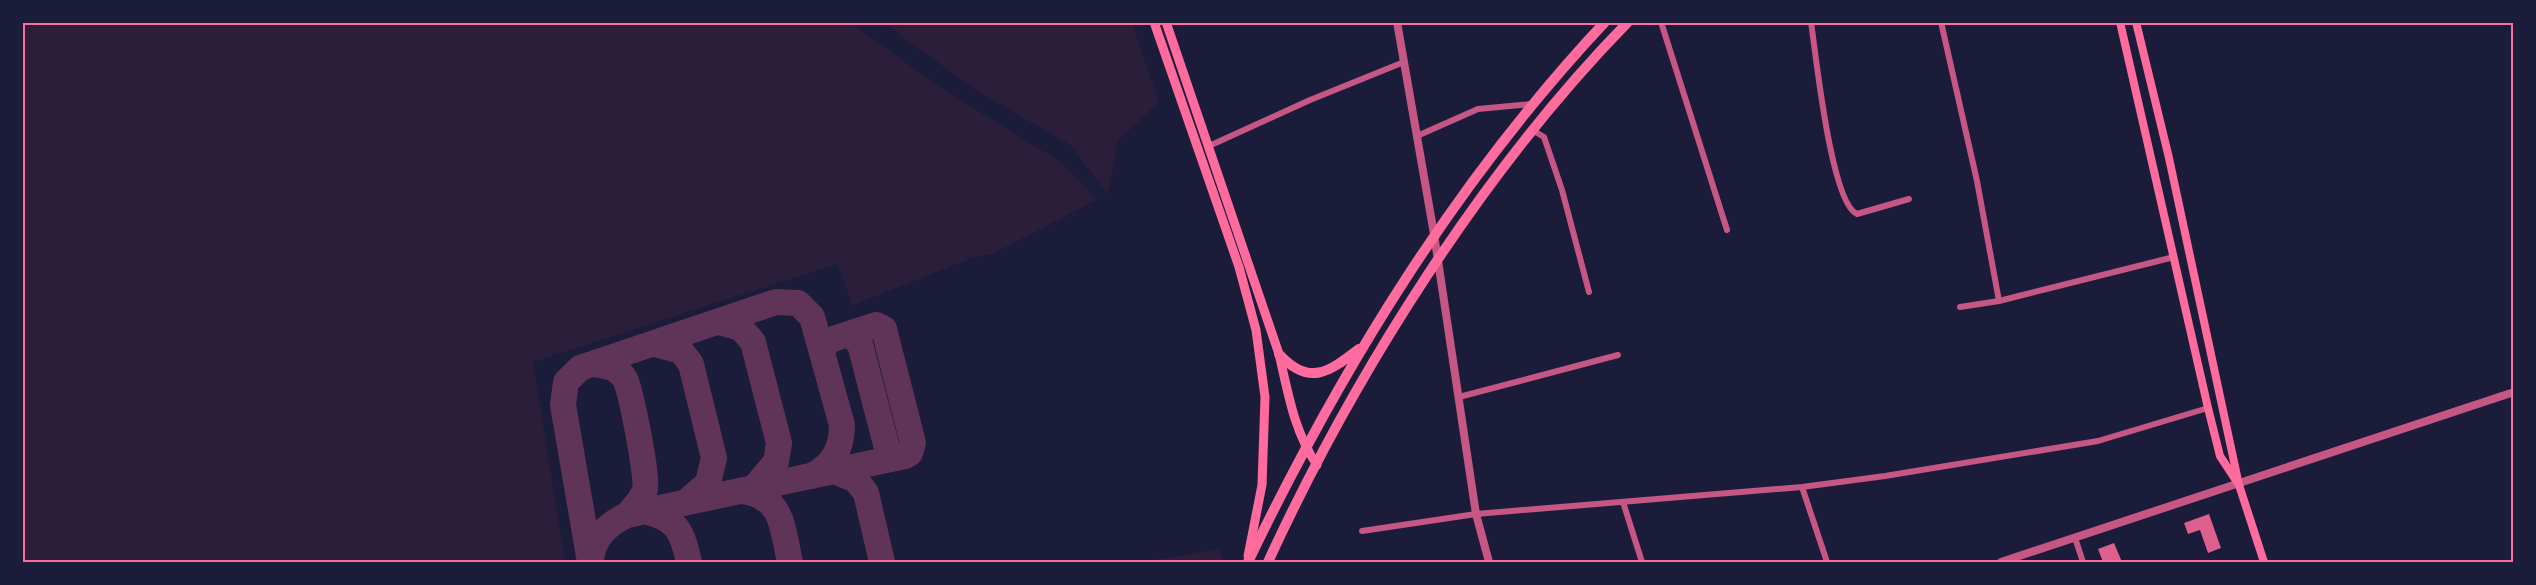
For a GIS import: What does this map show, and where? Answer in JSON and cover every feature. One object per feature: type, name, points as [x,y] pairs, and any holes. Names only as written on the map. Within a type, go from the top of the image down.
[{"type":"highway","points":[[1247,562],[1362,347],[1434,234],[1532,104],[1605,22]]},
{"type":"highway","points":[[1268,562],[1328,440],[1437,263],[1534,131],[1571,85],[1628,22]]},
{"type":"highway","points":[[1279,354],[1290,365],[1309,374],[1320,374],[1362,347]]},
{"type":"main road","points":[[1154,22],[1239,267],[1258,341],[1265,397],[1262,485],[1247,562]]},
{"type":"main road","points":[[1166,22],[1279,354],[1292,410],[1306,448],[1317,465]]},
{"type":"main road","points":[[2120,22],[2220,456],[2239,485]]},
{"type":"main road","points":[[2136,22],[2169,158],[2239,485],[2264,562]]},
{"type":"street","points":[[1397,22],[1434,234],[1476,514],[1489,562]]},
{"type":"street","points":[[1661,22],[1727,230]]},
{"type":"street","points":[[1811,22],[1829,147],[1848,208],[1857,214],[1909,198]]},
{"type":"street","points":[[1941,22],[1977,182],[1999,301]]},
{"type":"street","points":[[1209,146],[1310,100],[1404,62]]},
{"type":"street","points":[[1417,136],[1478,109],[1532,104]]},
{"type":"street","points":[[1534,131],[1544,137],[1562,190],[1589,292]]},
{"type":"street","points":[[1960,307],[1999,301],[2174,257]]},
{"type":"street","points":[[1459,397],[1618,355]]},
{"type":"street","points":[[2001,562],[2514,392]]},
{"type":"street","points":[[1362,531],[1476,514],[1802,487],[2006,459],[2086,444],[2208,408]]},
{"type":"street","points":[[1802,487],[1827,562]]},
{"type":"street","points":[[1623,502],[1642,562]]},
{"type":"street","points":[[2075,538],[2083,562]]},
{"type":"shaded area","points":[[22,23],[855,23],[859,29],[940,87],[1062,163],[1097,200],[992,254],[973,258],[853,305],[837,264],[533,362],[565,562],[23,562]]},
{"type":"shaded area","points":[[884,23],[1132,23],[1159,102],[1118,141],[1108,194],[1070,145],[974,89]]},
{"type":"shaded area","points":[[1218,549],[1224,562],[1143,562]]},
{"type":"building","points":[[2209,514],[2221,548],[2208,553],[2200,530],[2188,534],[2184,523]]},
{"type":"building","points":[[2114,543],[2122,562],[2103,562],[2098,549]]},
{"type":"taxiway","points":[[590,562],[563,405],[566,382],[580,368],[776,302],[798,303],[812,317],[842,425],[842,434],[835,455],[826,466],[812,476]]},
{"type":"taxiway","points":[[719,322],[741,328],[753,342],[779,443],[776,462],[754,488]]},
{"type":"taxiway","points":[[823,348],[830,340],[876,325],[884,329],[913,443],[910,453],[905,456],[834,471]]},
{"type":"taxiway","points":[[849,334],[860,344],[888,452],[885,460]]},
{"type":"taxiway","points":[[655,344],[681,351],[691,364],[714,458],[708,483],[685,503]]},
{"type":"taxiway","points":[[593,364],[619,372],[625,379],[631,400],[642,452],[645,489],[640,500],[627,515]]},
{"type":"taxiway","points":[[591,562],[597,540],[607,528],[627,515],[834,471],[856,480],[866,493],[882,562]]},
{"type":"taxiway","points":[[742,491],[756,494],[774,507],[782,526],[790,562]]},
{"type":"taxiway","points":[[645,511],[665,518],[677,528],[684,542],[689,562]]}]
